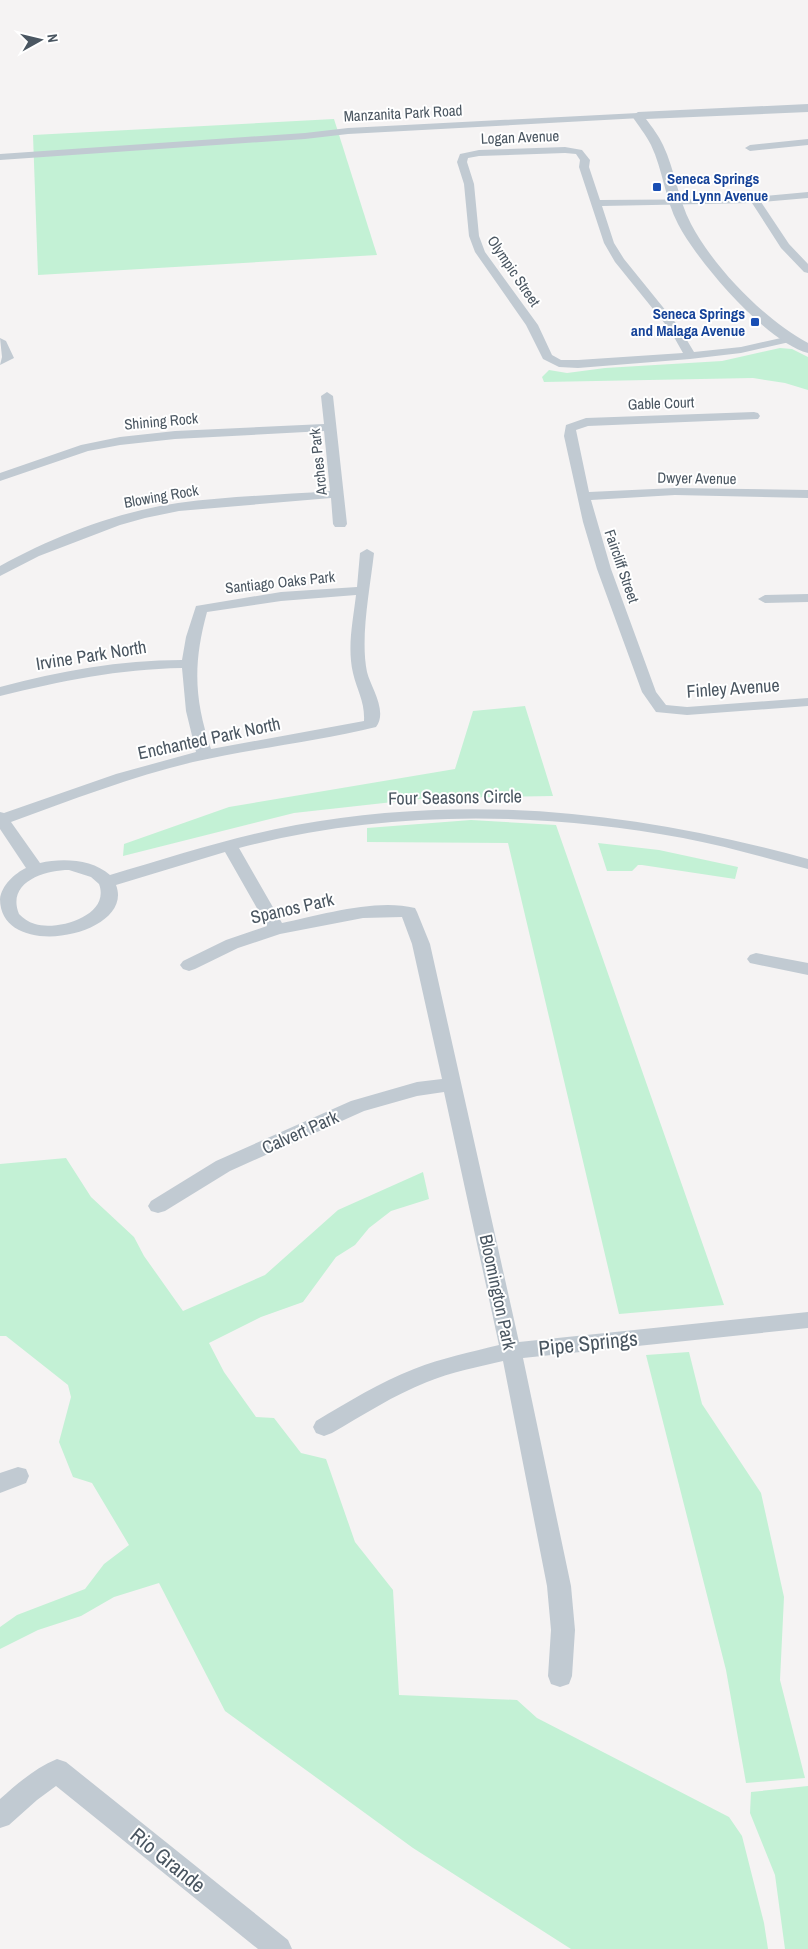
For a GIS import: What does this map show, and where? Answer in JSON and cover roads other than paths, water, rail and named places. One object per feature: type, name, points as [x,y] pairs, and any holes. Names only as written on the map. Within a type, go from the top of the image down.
[{"type":"street","name":"Manzanita Park Road","points":[[0,157],[306,136],[348,131],[808,108]]},
{"type":"street","points":[[638,116],[662,156],[684,223],[699,247],[721,275],[750,306],[790,338],[808,349]]},
{"type":"street","points":[[750,148],[808,142]]},
{"type":"street","name":"Logan Avenue","points":[[463,156],[479,153],[565,150],[579,152],[585,160],[584,167],[596,203]]},
{"type":"street","name":"Olympic Street","points":[[463,156],[462,162],[469,184],[474,236],[480,252],[532,325],[546,357],[558,363],[578,364],[690,356]]},
{"type":"street","points":[[790,338],[732,352],[690,356],[671,324],[619,260],[606,236],[596,203],[754,201],[808,195]]},
{"type":"street","points":[[754,201],[785,246],[802,257],[808,270]]},
{"type":"street","points":[[0,341],[8,358],[0,362]]},
{"type":"street","name":"Arches Park","points":[[327,396],[340,524]]},
{"type":"street","name":"Gable Court","points":[[570,428],[586,422],[754,416]]},
{"type":"street","name":"Shining Rock","points":[[0,477],[85,448],[120,441],[320,426],[331,428]]},
{"type":"street","name":"Faircliff Street","points":[[570,428],[570,436],[590,522],[604,569],[649,692],[661,709]]},
{"type":"street","name":"Dwyer Avenue","points":[[585,496],[674,492],[770,496],[808,494]]},
{"type":"street","name":"Blowing Rock","points":[[0,572],[42,549],[115,522],[143,514],[179,507],[338,494]]},
{"type":"street","points":[[363,591],[367,553]]},
{"type":"street","name":"Santiago Oaks Park","points":[[189,664],[201,608],[256,598],[363,591]]},
{"type":"street","name":"Enchanted Park North","points":[[0,819],[156,767],[205,756],[329,734],[371,724],[372,707],[360,673],[357,649],[363,591]]},
{"type":"street","points":[[765,599],[808,598]]},
{"type":"street","name":"Irvine Park North","points":[[0,692],[76,673],[154,664],[189,664]]},
{"type":"street","points":[[189,664],[196,730],[205,756]]},
{"type":"street","name":"Finley Avenue","points":[[661,709],[687,711],[808,702]]},
{"type":"street","name":"Four Seasons Circle","points":[[106,882],[229,845],[296,830],[351,822],[462,814],[524,815],[614,822],[675,832],[774,853],[808,864]]},
{"type":"street","points":[[0,819],[36,870]]},
{"type":"street","points":[[229,845],[277,929]]},
{"type":"street","points":[[69,865],[97,873],[106,882],[110,892],[108,903],[100,914],[88,923],[72,929],[54,932],[37,930],[6,919],[6,896],[9,891],[22,877],[36,870],[52,866],[69,865]]},
{"type":"street","name":"Spanos Park","points":[[188,965],[232,944],[277,929],[363,913],[384,911],[408,912]]},
{"type":"street","name":"Bloomington Park","points":[[408,912],[421,944],[511,1351],[559,1586],[563,1630],[560,1676]]},
{"type":"street","points":[[756,959],[808,969]]},
{"type":"street","name":"Calvert Park","points":[[158,1206],[223,1166],[358,1106],[417,1089],[452,1084]]},
{"type":"street","name":"Pipe Springs","points":[[324,1427],[382,1393],[420,1376],[459,1363],[511,1351],[808,1320]]},
{"type":"street","name":"Rio Grande","points":[[0,1816],[28,1791],[57,1771],[279,1949]]},
{"type":"place","name":"Seneca Springs and Lynn Avenue","points":[[657,187]]},
{"type":"place","name":"Seneca Springs and Malaga Avenue","points":[[755,322]]}]
